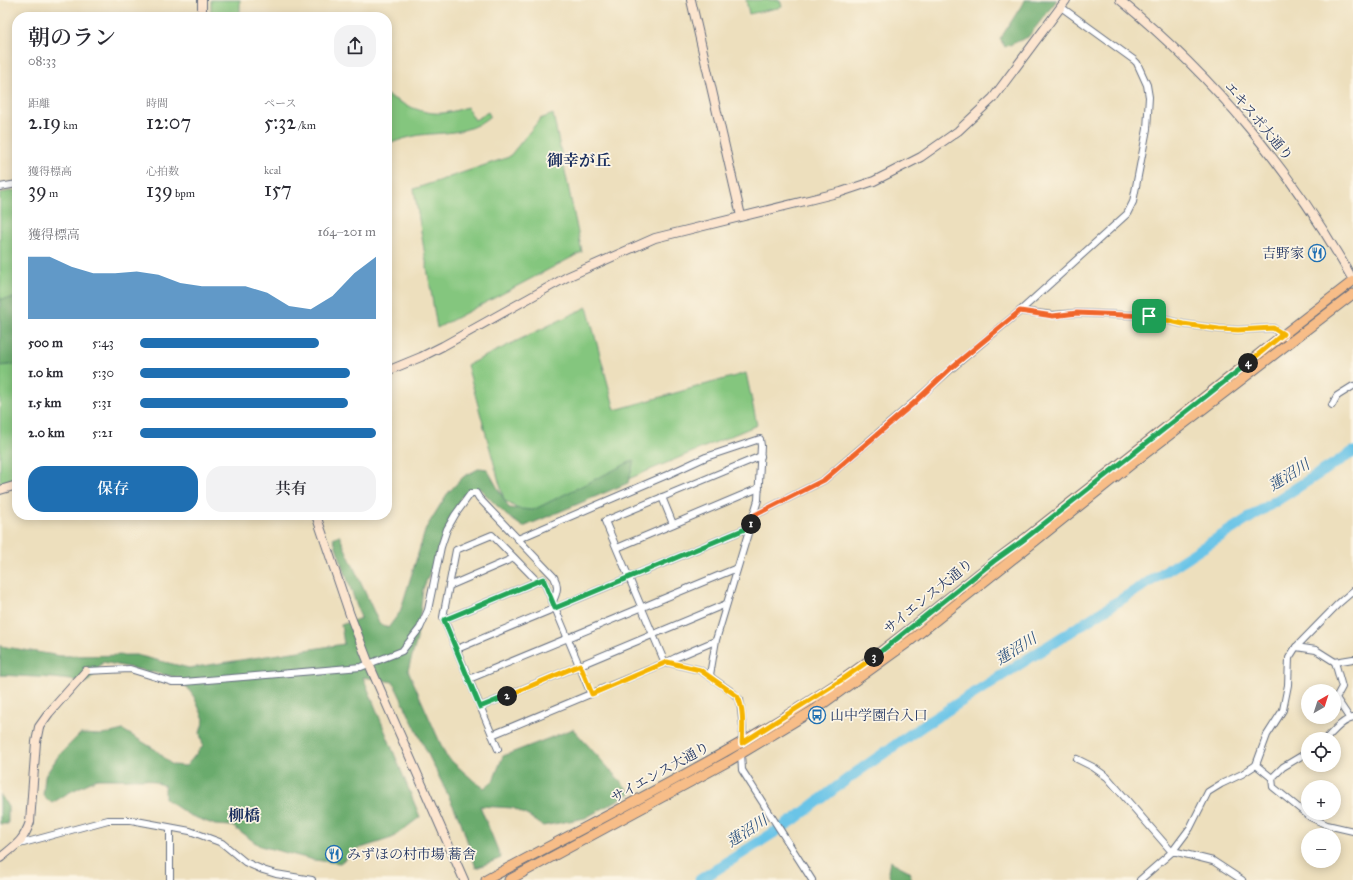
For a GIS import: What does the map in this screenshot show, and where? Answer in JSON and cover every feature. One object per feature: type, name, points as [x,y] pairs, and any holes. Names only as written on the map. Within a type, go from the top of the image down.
[{"type":"main road","name":"サイエンス大通り","points":[[486,880],[742,743],[843,679],[892,643],[994,561],[1204,398],[1283,334],[1353,281]]},
{"type":"main road","name":"サイエンス大通り","points":[[509,880],[741,754],[817,708],[910,641],[1133,463],[1353,294]]},
{"type":"street","points":[[202,0],[202,12]]},
{"type":"street","points":[[691,0],[741,216]]},
{"type":"street","points":[[392,369],[421,357],[567,277],[655,238],[841,192],[874,181],[921,157],[958,131],[993,98],[1066,0]]},
{"type":"street","name":"エキスポ大通り","points":[[1120,0],[1171,45],[1205,78],[1240,116],[1300,194],[1353,281]]},
{"type":"street","points":[[753,516],[824,480],[915,402],[951,368],[1020,311],[1127,214],[1133,202],[1147,129],[1149,97],[1147,86],[1137,63],[1061,7]]},
{"type":"street","points":[[0,187],[12,185]]},
{"type":"street","points":[[1020,311],[1053,316],[1077,313],[1149,316],[1183,324],[1219,329],[1238,330],[1273,328],[1283,334],[1289,343]]},
{"type":"street","points":[[1332,405],[1337,396],[1353,386]]},
{"type":"street","points":[[518,539],[667,476],[706,457],[760,439],[761,456],[758,500],[715,641],[710,674],[712,678]]},
{"type":"street","points":[[666,663],[605,521],[761,456]]},
{"type":"street","points":[[0,490],[12,487]]},
{"type":"street","points":[[617,548],[759,488]]},
{"type":"street","points":[[0,858],[16,845],[26,834],[30,822],[36,742],[39,727],[49,713],[86,672],[130,669],[172,682],[184,682],[361,667],[402,651],[420,628],[428,610],[441,547],[447,529],[471,493],[476,493],[479,498],[554,577],[558,587],[553,601]]},
{"type":"street","points":[[662,497],[673,524]]},
{"type":"street","points":[[318,520],[350,616],[369,664],[464,880]]},
{"type":"street","points":[[457,649],[750,527]]},
{"type":"street","points":[[498,749],[443,617],[456,550],[492,535],[537,581]]},
{"type":"street","points":[[449,586],[514,558]]},
{"type":"street","points":[[469,679],[737,568]]},
{"type":"street","points":[[444,620],[543,579],[592,694]]},
{"type":"street","points":[[1140,880],[1172,852],[1190,828],[1208,792],[1256,765],[1267,735],[1283,710],[1288,685],[1289,658],[1296,647],[1338,604],[1353,591]]},
{"type":"street","points":[[480,707],[726,604]]},
{"type":"street","points":[[492,735],[666,663],[715,641]]},
{"type":"street","points":[[1296,647],[1316,650],[1335,662],[1353,659]]},
{"type":"street","points":[[1332,732],[1351,718],[1336,698],[1342,687],[1335,662]]},
{"type":"street","points":[[666,663],[700,670],[732,692],[740,700],[743,728],[741,754],[742,770],[812,880]]},
{"type":"street","points":[[1272,778],[1283,767],[1301,756]]},
{"type":"street","points":[[1077,758],[1107,777],[1172,852],[1213,861],[1242,880]]},
{"type":"street","points":[[1256,765],[1272,778],[1273,787],[1310,817],[1327,825],[1353,831]]},
{"type":"street","points":[[16,845],[108,820],[131,820],[190,831],[222,843],[246,862],[263,870],[276,874],[312,880]]},
{"type":"street","points":[[170,828],[170,880]]},
{"type":"green space","points":[[211,0],[240,0],[240,12],[211,12]]},
{"type":"green space","points":[[746,0],[780,0],[782,7],[749,14]]},
{"type":"green space","points":[[1025,0],[1057,0],[1028,37],[1005,47],[1000,39]]},
{"type":"green space","points":[[392,98],[416,109],[433,113],[454,111],[467,107],[475,120],[488,112],[490,116],[474,127],[465,130],[420,135],[392,143]]},
{"type":"green space","points":[[553,114],[582,252],[437,328],[414,189],[509,157],[540,119]]},
{"type":"green space","points":[[12,191],[12,483],[0,487],[0,193]]},
{"type":"green space","points":[[12,298],[12,365],[0,366],[0,299]]},
{"type":"green space","points":[[587,307],[615,410],[746,373],[757,425],[533,519],[504,500],[467,365]]},
{"type":"green space","points":[[634,460],[628,483],[523,527],[506,515],[479,488],[461,497],[423,589],[417,639],[408,670],[446,756],[484,788],[493,781],[503,756],[573,729],[631,793],[585,818],[543,826],[513,808],[480,806],[501,858],[476,868],[461,822],[393,682],[363,677],[420,817],[392,838],[358,849],[340,863],[314,860],[260,846],[232,826],[215,825],[189,815],[165,799],[165,786],[147,779],[97,779],[70,792],[52,803],[43,796],[45,776],[59,755],[80,734],[102,735],[123,730],[156,750],[172,765],[186,766],[203,746],[200,733],[204,719],[194,697],[180,678],[103,662],[88,682],[53,678],[0,675],[0,646],[61,656],[136,655],[189,668],[344,644],[341,625],[361,618],[333,538],[339,535],[379,623],[388,628],[400,612],[426,528],[447,494],[463,477],[480,468],[487,469],[509,508],[533,510]]},
{"type":"green space","points":[[0,794],[8,807],[8,824],[0,824]]},
{"type":"green space","points":[[890,861],[909,871],[912,880],[891,880],[888,872]]},
{"type":"waterway","name":"蓮沼川","points":[[700,880],[795,819],[850,777],[924,725],[1353,452]]},
{"type":"place","name":"吉野家","points":[[1317,253]]},
{"type":"place","name":"山中学園台入口","points":[[817,715]]},
{"type":"place","name":"みずほの村市場 蕎舎","points":[[334,854]]},
{"type":"district","name":"御幸が丘","points":[[579,160]]},
{"type":"district","name":"柳橋","points":[[244,815]]},
{"type":"route","points":[[1020,311],[1053,316],[1077,313],[1149,316],[1183,324],[1219,329],[1238,330],[1273,328],[1283,334],[1210,394],[1022,541],[994,561],[892,643],[843,679],[742,743],[743,728],[740,700],[737,696],[700,670],[667,662],[592,694],[580,665],[480,707],[444,620],[543,579],[555,608],[750,527],[753,516],[824,480],[915,402],[951,368],[1020,311]]}]
